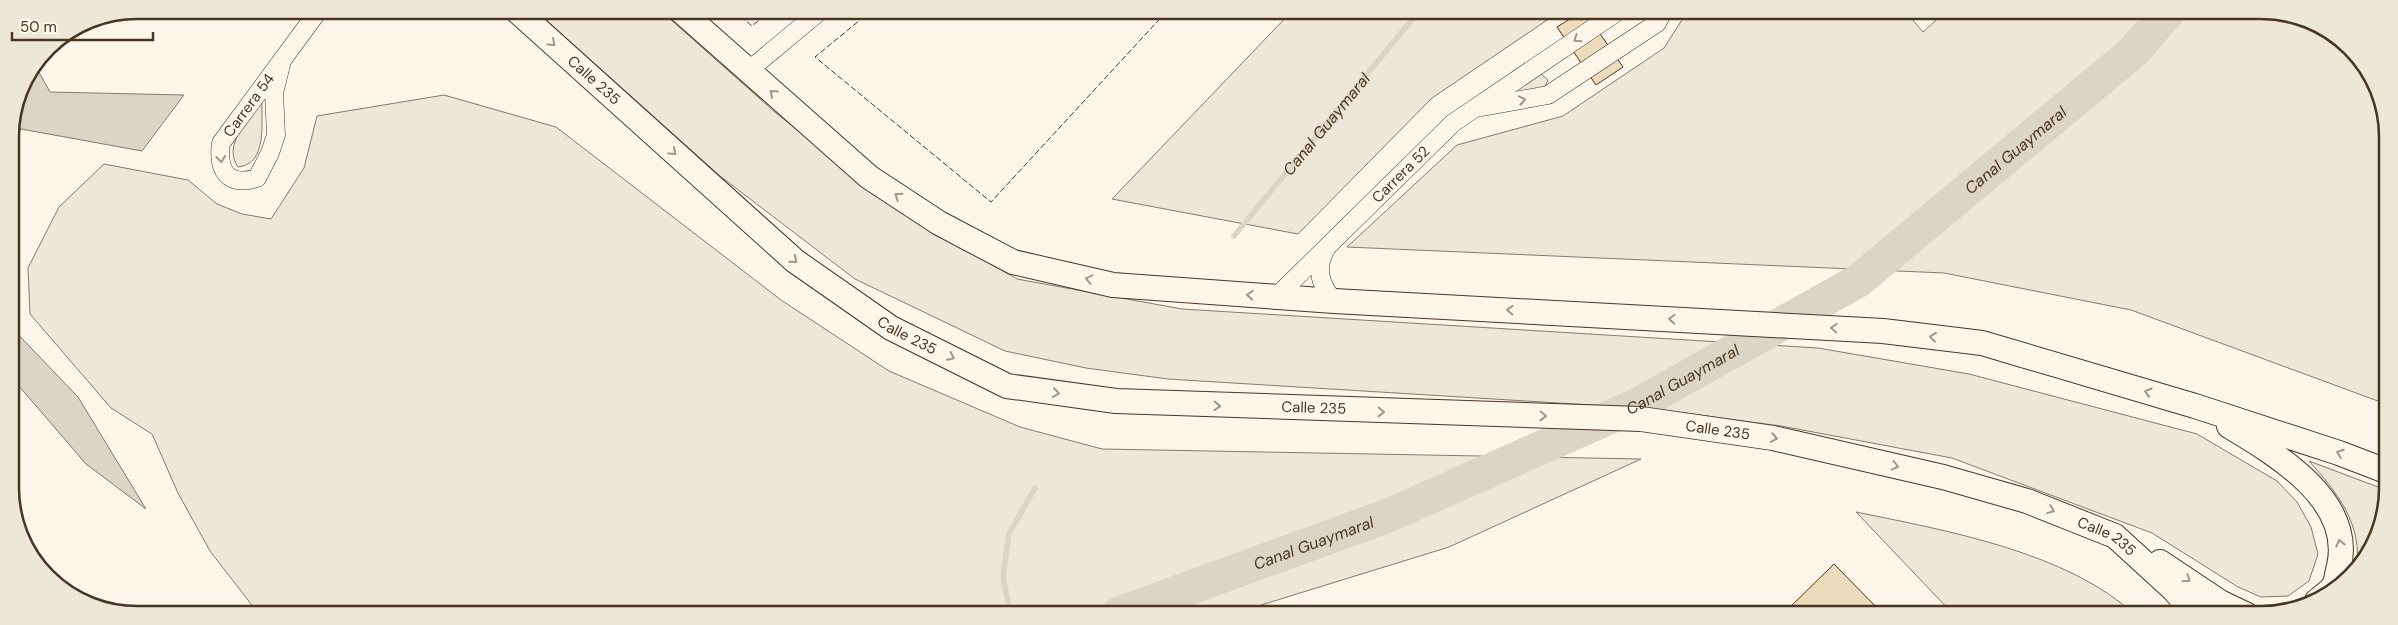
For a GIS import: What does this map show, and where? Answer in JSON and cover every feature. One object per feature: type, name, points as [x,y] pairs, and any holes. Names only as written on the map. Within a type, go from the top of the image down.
[{"type":"main road","name":"Calle 235","points":[[526,19],[795,261],[891,328],[1008,386],[1116,401],[1332,410],[1641,419],[1773,438],[1847,454],[2027,501],[2114,536],[2174,590],[2188,606]]},
{"type":"main road","points":[[690,19],[869,177],[939,223],[1013,262],[1113,285],[1276,297],[1883,331],[1982,343],[2195,406],[2339,453],[2379,468]]},
{"type":"main road","points":[[2195,406],[2248,437],[2292,468],[2315,490],[2334,517],[2342,551],[2335,580]]},
{"type":"main road","points":[[2114,536],[2172,568],[2228,606]]},
{"type":"street","name":"Carrera 54","points":[[282,61],[274,93],[276,136],[270,153],[257,178],[244,182],[231,179],[223,169],[219,159],[222,143],[312,19]]},
{"type":"street","points":[[748,71],[810,19]]},
{"type":"street","name":"Carrera 52","points":[[1276,297],[1453,123],[1606,19]]},
{"type":"street","name":"Carrera 52","points":[[1474,109],[1548,95],[1657,23],[1659,19]]},
{"type":"street","points":[[1530,70],[1544,68],[1554,73],[1555,84],[1548,95]]},
{"type":"street","name":"Carrera 52","points":[[1330,244],[1321,260],[1319,274],[1324,288],[1334,300]]},
{"type":"shaded area","points":[[545,19],[670,19],[776,113],[890,204],[1017,279],[1182,309],[1818,348],[1969,374],[2197,434],[2277,481],[2297,502],[2311,527],[2318,554],[2309,581],[2288,596],[2261,597],[2238,587],[2152,533],[1952,458],[1781,426],[1656,409],[1168,379],[1086,368],[1005,351],[855,279],[720,176]]},
{"type":"shaded area","points":[[1284,19],[1549,19],[1432,98],[1298,234],[1112,199]]},
{"type":"shaded area","points":[[1683,19],[1912,19],[1923,32],[1937,19],[2262,19],[2285,21],[2320,34],[2345,53],[2355,65],[2370,91],[2377,113],[2379,136],[2379,401],[2131,310],[1944,273],[1347,247],[1457,145],[1563,116],[1664,48]]},
{"type":"shaded area","points":[[39,72],[50,92],[184,95],[142,151],[19,129],[25,98]]},
{"type":"shaded area","points":[[1540,73],[1548,80],[1544,89],[1508,93]]},
{"type":"shaded area","points":[[444,95],[556,127],[781,300],[889,371],[1020,427],[1102,449],[1641,459],[1449,547],[1258,606],[253,606],[210,551],[178,493],[152,434],[111,408],[30,314],[28,268],[59,207],[104,164],[188,180],[217,204],[242,214],[271,219],[304,168],[317,116]]},
{"type":"shaded area","points":[[262,100],[262,130],[259,150],[248,164],[238,167],[234,159],[235,141],[244,124]]},
{"type":"shaded area","points":[[19,335],[78,397],[146,509],[86,464],[19,386]]},
{"type":"shaded area","points":[[2309,461],[2379,487],[2377,512],[2373,527],[2364,548],[2357,558],[2356,539],[2352,524],[2329,485]]},
{"type":"shaded area","points":[[1856,512],[1965,536],[2040,559],[2076,575],[2107,593],[2124,606],[1945,606]]},
{"type":"building","points":[[1570,19],[1590,19],[1623,67],[1596,85],[1557,27]]},
{"type":"building","points":[[1834,564],[1875,606],[1791,606]]},
{"type":"waterway","name":"Canal Guaymaral","points":[[1234,236],[1412,19]]},
{"type":"waterway","name":"Canal Guaymaral","points":[[1140,606],[1387,516],[1635,406],[1858,281],[2133,52],[2162,19]]},
{"type":"waterway","name":"Canal Guaymaral","points":[[1009,606],[1003,576],[1009,534],[1035,488]]},
{"type":"fence","points":[[744,19],[752,26],[761,19]]},
{"type":"fence","points":[[861,19],[815,57],[991,202],[1160,19]]}]
